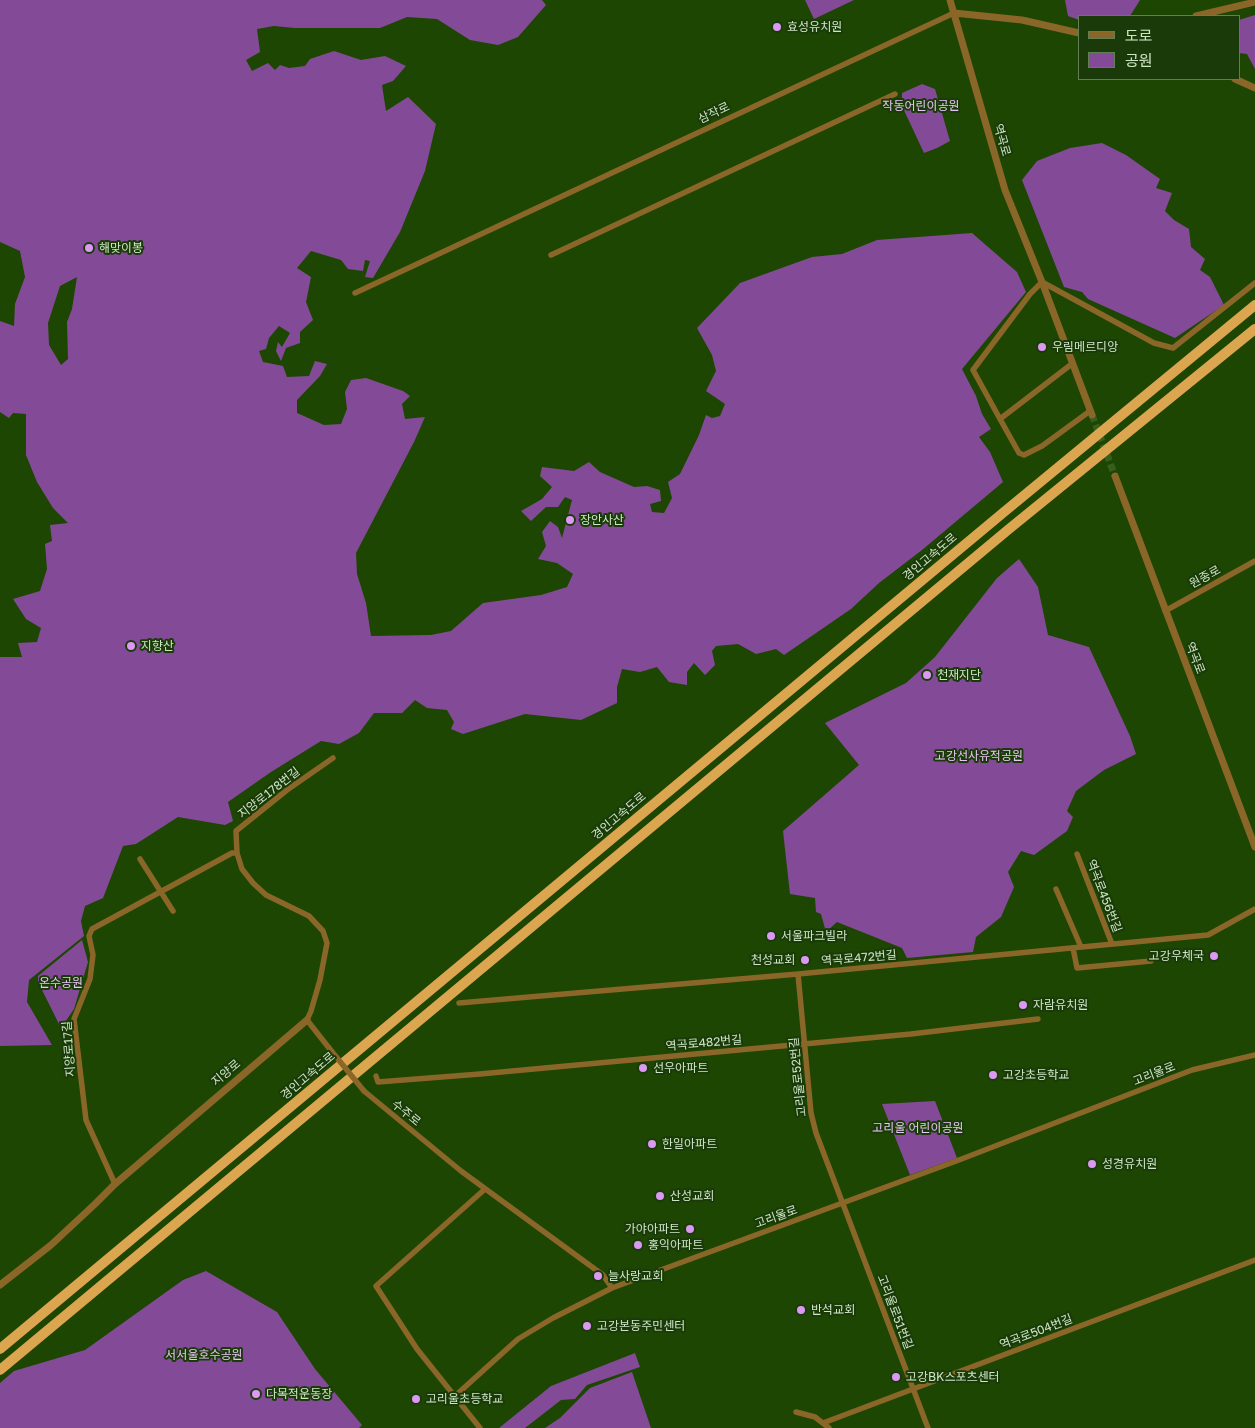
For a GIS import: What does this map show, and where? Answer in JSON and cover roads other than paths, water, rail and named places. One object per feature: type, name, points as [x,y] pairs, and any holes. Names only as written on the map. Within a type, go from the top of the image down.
[{"type":"highway","name":"경인고속도로","points":[[0,1349],[1255,305]]},
{"type":"highway","points":[[0,1370],[1009,529],[1255,329]]},
{"type":"street","name":"역곡로","points":[[950,0],[1005,190],[1091,413]]},
{"type":"street","points":[[1200,15],[1255,2]]},
{"type":"street","points":[[954,13],[1022,20],[1078,33]]},
{"type":"street","name":"삼작로","points":[[355,294],[954,13]]},
{"type":"street","points":[[1237,80],[1255,88]]},
{"type":"street","points":[[551,255],[895,94]]},
{"type":"street","points":[[1091,413],[1031,454],[1024,455],[1019,453],[973,370],[1030,294],[1042,282],[1154,343],[1173,348],[1255,283]]},
{"type":"street","points":[[1000,419],[1073,363]]},
{"type":"street","name":"역곡로","points":[[1115,476],[1255,847]]},
{"type":"street","name":"원종로","points":[[1165,611],[1255,561]]},
{"type":"street","name":"지양로178번길","points":[[237,853],[236,831],[287,790],[332,758]]},
{"type":"street","name":"지양로17길","points":[[115,1184],[86,1120],[74,1019],[90,979],[93,955],[89,936],[92,930],[232,853],[237,853]]},
{"type":"street","name":"지양로","points":[[0,1285],[51,1244],[115,1184],[306,1020],[311,1011],[320,980],[327,943],[323,931],[309,916],[266,895],[242,869],[237,853]]},
{"type":"street","name":"역곡로456번길","points":[[1077,854],[1112,944]]},
{"type":"street","points":[[140,859],[173,911]]},
{"type":"street","points":[[1056,888],[1081,947]]},
{"type":"street","name":"역곡로472번길","points":[[459,1003],[798,974],[1208,935],[1255,909]]},
{"type":"street","points":[[1073,948],[1077,968],[1151,961]]},
{"type":"street","name":"고리울로52번길","points":[[798,974],[811,1113],[842,1203]]},
{"type":"street","name":"역곡로482번길","points":[[376,1076],[378,1082],[388,1082],[912,1034],[1038,1019]]},
{"type":"street","name":"수주로","points":[[306,1020],[364,1091],[461,1171],[603,1275],[612,1288]]},
{"type":"street","name":"고리울로","points":[[455,1396],[518,1339],[553,1318],[612,1288],[1192,1070],[1255,1055]]},
{"type":"street","points":[[480,1428],[416,1349],[376,1286],[485,1189]]},
{"type":"street","name":"고리울로51번길","points":[[842,1203],[928,1428]]},
{"type":"street","name":"역곡로504번길","points":[[823,1423],[1255,1260]]},
{"type":"street","points":[[796,1412],[814,1417],[829,1428]]},
{"type":"tunnel","points":[[1092,415],[1115,476]]},
{"type":"place","name":"효성유치원","points":[[777,27]]},
{"type":"place","name":"해맞이봉","points":[[89,248]]},
{"type":"place","name":"우림메르디앙","points":[[1042,347]]},
{"type":"place","name":"장안사산","points":[[570,520]]},
{"type":"place","name":"지향산","points":[[131,646]]},
{"type":"place","name":"천재지단","points":[[927,675]]},
{"type":"place","name":"서울파크빌라","points":[[771,936]]},
{"type":"place","name":"고강우체국","points":[[1214,956]]},
{"type":"place","name":"천성교회","points":[[805,960]]},
{"type":"place","name":"자람유치원","points":[[1023,1005]]},
{"type":"place","name":"선우아파트","points":[[643,1068]]},
{"type":"place","name":"고강초등학교","points":[[993,1075]]},
{"type":"place","name":"한일아파트","points":[[652,1144]]},
{"type":"place","name":"성경유치원","points":[[1092,1164]]},
{"type":"place","name":"산성교회","points":[[660,1196]]},
{"type":"place","name":"가야아파트","points":[[690,1229]]},
{"type":"place","name":"홍익아파트","points":[[638,1245]]},
{"type":"place","name":"늘사랑교회","points":[[598,1276]]},
{"type":"place","name":"반석교회","points":[[801,1310]]},
{"type":"place","name":"고강본동주민센터","points":[[587,1326]]},
{"type":"place","name":"고강BK스포츠센터","points":[[896,1377]]},
{"type":"place","name":"다목적운동장","points":[[256,1394]]},
{"type":"place","name":"고리울초등학교","points":[[416,1399]]},
{"type":"park label","name":"작동어린이공원","points":[[921,106]]},
{"type":"park label","name":"고강선사유적공원","points":[[979,756]]},
{"type":"park label","name":"온수공원","points":[[61,983]]},
{"type":"park label","name":"고리울 어린이공원","points":[[918,1128]]},
{"type":"park label","name":"서서울호수공원","points":[[204,1355]]}]
